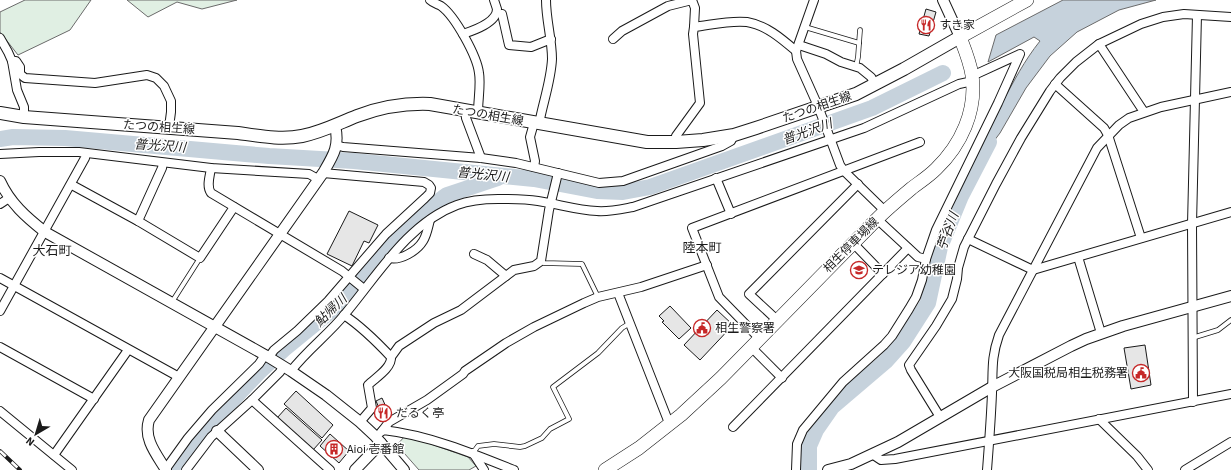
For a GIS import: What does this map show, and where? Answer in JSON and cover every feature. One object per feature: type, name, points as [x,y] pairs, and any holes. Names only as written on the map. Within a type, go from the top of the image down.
[{"type":"main road","points":[[960,37],[1027,0]]},
{"type":"main road","name":"相生停車場線","points":[[604,470],[639,448],[671,424],[698,400],[881,215],[935,170],[948,156],[966,126],[971,108],[972,78],[966,52],[960,37]]},
{"type":"main road","name":"たつの相生線","points":[[0,113],[24,117],[170,127],[238,133],[269,138],[285,138],[310,134],[372,111],[403,104],[430,104],[647,142],[704,140],[734,135],[819,109],[856,94],[960,37]]},
{"type":"street","points":[[430,0],[441,6],[447,12],[472,51],[479,72],[478,113]]},
{"type":"street","points":[[462,34],[480,28],[496,14],[497,9],[494,0]]},
{"type":"street","points":[[534,167],[535,161],[530,137],[536,123],[551,68],[551,39],[546,0]]},
{"type":"street","points":[[613,39],[622,31],[668,6],[692,0],[695,8],[693,34],[700,103],[676,136],[676,142]]},
{"type":"street","points":[[943,0],[960,37]]},
{"type":"street","points":[[811,1],[798,48],[797,59],[819,109],[840,165],[844,171],[858,184],[908,248],[926,260]]},
{"type":"street","points":[[502,14],[509,45],[531,48],[551,39]]},
{"type":"street","points":[[940,417],[909,365],[936,326],[952,299],[958,268],[968,239],[1021,138],[1055,84],[1076,62],[1099,44],[1141,24],[1163,17],[1184,14],[1231,17]]},
{"type":"street","points":[[1192,402],[1192,224],[1197,15]]},
{"type":"street","points":[[694,28],[735,22],[750,23],[768,30],[798,48],[826,54],[841,62],[856,67],[871,77],[875,84]]},
{"type":"street","points":[[0,38],[12,61],[17,90],[24,107],[24,117]]},
{"type":"street","points":[[1099,44],[1144,112]]},
{"type":"street","points":[[335,126],[337,136],[336,148],[322,174],[179,377],[152,416],[147,426],[150,442],[165,470],[188,438],[212,410],[259,364],[276,362],[344,315],[363,288],[389,258],[418,229],[442,212],[456,205],[476,200],[500,199],[552,201],[599,212],[634,207],[881,120],[1020,54],[998,103],[942,216],[931,243],[922,280],[916,297],[892,336],[843,382],[804,430],[797,444],[796,470]]},
{"type":"street","points":[[12,61],[16,61],[20,68],[20,74],[25,78],[95,83],[147,75],[156,78],[164,86],[171,102],[172,112],[170,127]]},
{"type":"street","points":[[1055,84],[1104,128],[1108,135],[1141,238]]},
{"type":"street","points":[[987,470],[992,364],[995,346],[999,335],[1097,148],[1119,124],[1129,118],[1144,112],[1231,92]]},
{"type":"street","points":[[465,111],[466,118],[482,158]]},
{"type":"street","points":[[336,148],[343,147],[420,152],[482,158],[534,167],[557,175],[599,183],[623,181],[722,146],[731,141],[734,135]]},
{"type":"street","points":[[782,378],[719,297],[692,228],[920,142]]},
{"type":"street","points":[[0,154],[39,152],[86,154],[211,168],[322,174],[424,182],[430,185],[430,193],[426,198],[386,234],[350,278],[310,319],[274,350],[276,362],[280,372],[252,400],[217,431],[186,470]]},
{"type":"street","points":[[0,311],[72,185],[86,154]]},
{"type":"street","points":[[138,221],[163,163]]},
{"type":"street","points":[[211,168],[208,186],[211,193],[342,271],[363,288]]},
{"type":"street","points":[[390,357],[399,346],[434,323],[461,310],[514,270],[534,266],[540,261],[557,175]]},
{"type":"street","points":[[716,178],[731,214]]},
{"type":"street","points":[[0,181],[9,198],[27,217],[45,232],[215,326],[276,362],[326,395],[380,436],[404,470]]},
{"type":"street","points":[[777,320],[749,294],[858,184]]},
{"type":"street","points":[[72,185],[138,221],[200,258],[234,207]]},
{"type":"street","points":[[0,204],[9,198]]},
{"type":"street","points":[[968,239],[1033,270],[1231,212]]},
{"type":"street","points":[[389,258],[395,260],[401,258],[417,248],[423,241],[430,220]]},
{"type":"street","points":[[853,243],[883,274]]},
{"type":"street","points":[[733,427],[908,248]]},
{"type":"street","points":[[474,254],[487,260],[506,276]]},
{"type":"street","points":[[1078,257],[1101,333]]},
{"type":"street","points":[[355,470],[389,422],[427,400],[465,371],[506,343],[550,319],[598,297],[641,287],[707,264]]},
{"type":"street","points":[[0,278],[179,377]]},
{"type":"street","points":[[618,293],[666,418],[671,424]]},
{"type":"street","points":[[828,470],[851,464],[898,442],[992,387],[1070,346],[1101,333],[1231,296]]},
{"type":"street","points":[[344,315],[372,336],[390,357],[391,361],[389,366],[368,385],[372,408],[360,422]]},
{"type":"street","points":[[0,347],[94,399]]},
{"type":"street","points":[[54,455],[128,350]]},
{"type":"street","points":[[872,454],[881,460],[895,459],[1231,394]]},
{"type":"street","points":[[252,400],[330,470]]},
{"type":"street","points":[[0,411],[72,470]]},
{"type":"street","points":[[1099,419],[1137,456],[1148,470]]},
{"type":"street","points":[[217,431],[258,470]]},
{"type":"street","points":[[380,436],[422,438],[473,453],[514,470]]},
{"type":"street","points":[[1185,470],[1231,442]]},
{"type":"street","points":[[473,453],[484,470]]},
{"type":"lane","points":[[805,27],[859,43]]},
{"type":"lane","points":[[856,67],[860,30]]},
{"type":"lane","points":[[171,303],[200,258]]},
{"type":"lane","points":[[540,261],[544,263],[582,264],[598,297]]},
{"type":"lane","points":[[1192,338],[1218,330],[1231,320]]},
{"type":"lane","points":[[473,453],[478,446],[525,446],[542,438],[550,429],[569,418],[553,387],[598,354],[622,328],[630,322]]},
{"type":"green space","points":[[25,0],[91,0],[70,30],[18,55],[0,32],[0,12]]},
{"type":"green space","points":[[127,0],[237,0],[202,9],[177,2],[148,17]]},
{"type":"green space","points":[[404,437],[428,443],[468,457],[476,466],[469,470],[419,470],[397,445]]},
{"type":"shaded area","points":[[1063,0],[1156,0],[1119,10],[1077,32],[1050,56],[1026,88],[1000,133],[966,178],[1002,103],[1024,64],[1040,41],[1034,37],[988,62],[996,35]]},
{"type":"building","points":[[926,9],[936,12],[929,36],[919,34]]},
{"type":"building","points":[[349,211],[378,225],[369,243],[364,241],[352,266],[327,254]]},
{"type":"building","points":[[670,306],[691,328],[679,339],[662,322],[664,321],[659,316]]},
{"type":"building","points":[[717,310],[733,325],[700,360],[684,345]]},
{"type":"building","points":[[1145,345],[1151,385],[1131,389],[1124,348]]},
{"type":"building","points":[[296,391],[333,425],[322,438],[284,404]]},
{"type":"building","name":"だるく亭","points":[[382,398],[391,418],[385,421],[383,416],[379,417],[375,409],[379,408],[376,401]]},
{"type":"building","points":[[286,408],[322,440],[313,450],[277,418]]},
{"type":"building","name":"Aioi 壱番館","points":[[330,434],[349,451],[339,463],[320,446]]},
{"type":"waterway","name":"普光沢川","points":[[0,139],[13,137],[65,138],[269,156],[354,161],[534,179],[597,191],[623,192],[650,187],[872,108],[943,73]]},
{"type":"waterway","name":"苧谷川","points":[[809,470],[809,446],[816,430],[832,407],[886,361],[903,342],[928,303],[940,247],[961,196],[989,142]]},
{"type":"waterway","name":"鮎帰川","points":[[175,470],[206,428],[260,371],[284,349],[333,309],[396,239],[424,212],[447,195],[498,178]]},
{"type":"railway","points":[[0,451],[20,470]]},
{"type":"place","name":"すき家","points":[[926,25]]},
{"type":"place","name":"テレジア幼稚園","points":[[859,270]]},
{"type":"place","name":"相生警察署","points":[[702,328]]},
{"type":"place","name":"大阪国税局相生税務署","points":[[1141,373]]},
{"type":"place","name":"だるく亭","points":[[383,413]]},
{"type":"place","name":"Aioi 壱番館","points":[[334,449]]},
{"type":"district","name":"陸本町","points":[[702,247]]},
{"type":"district","name":"大石町","points":[[52,250]]}]
